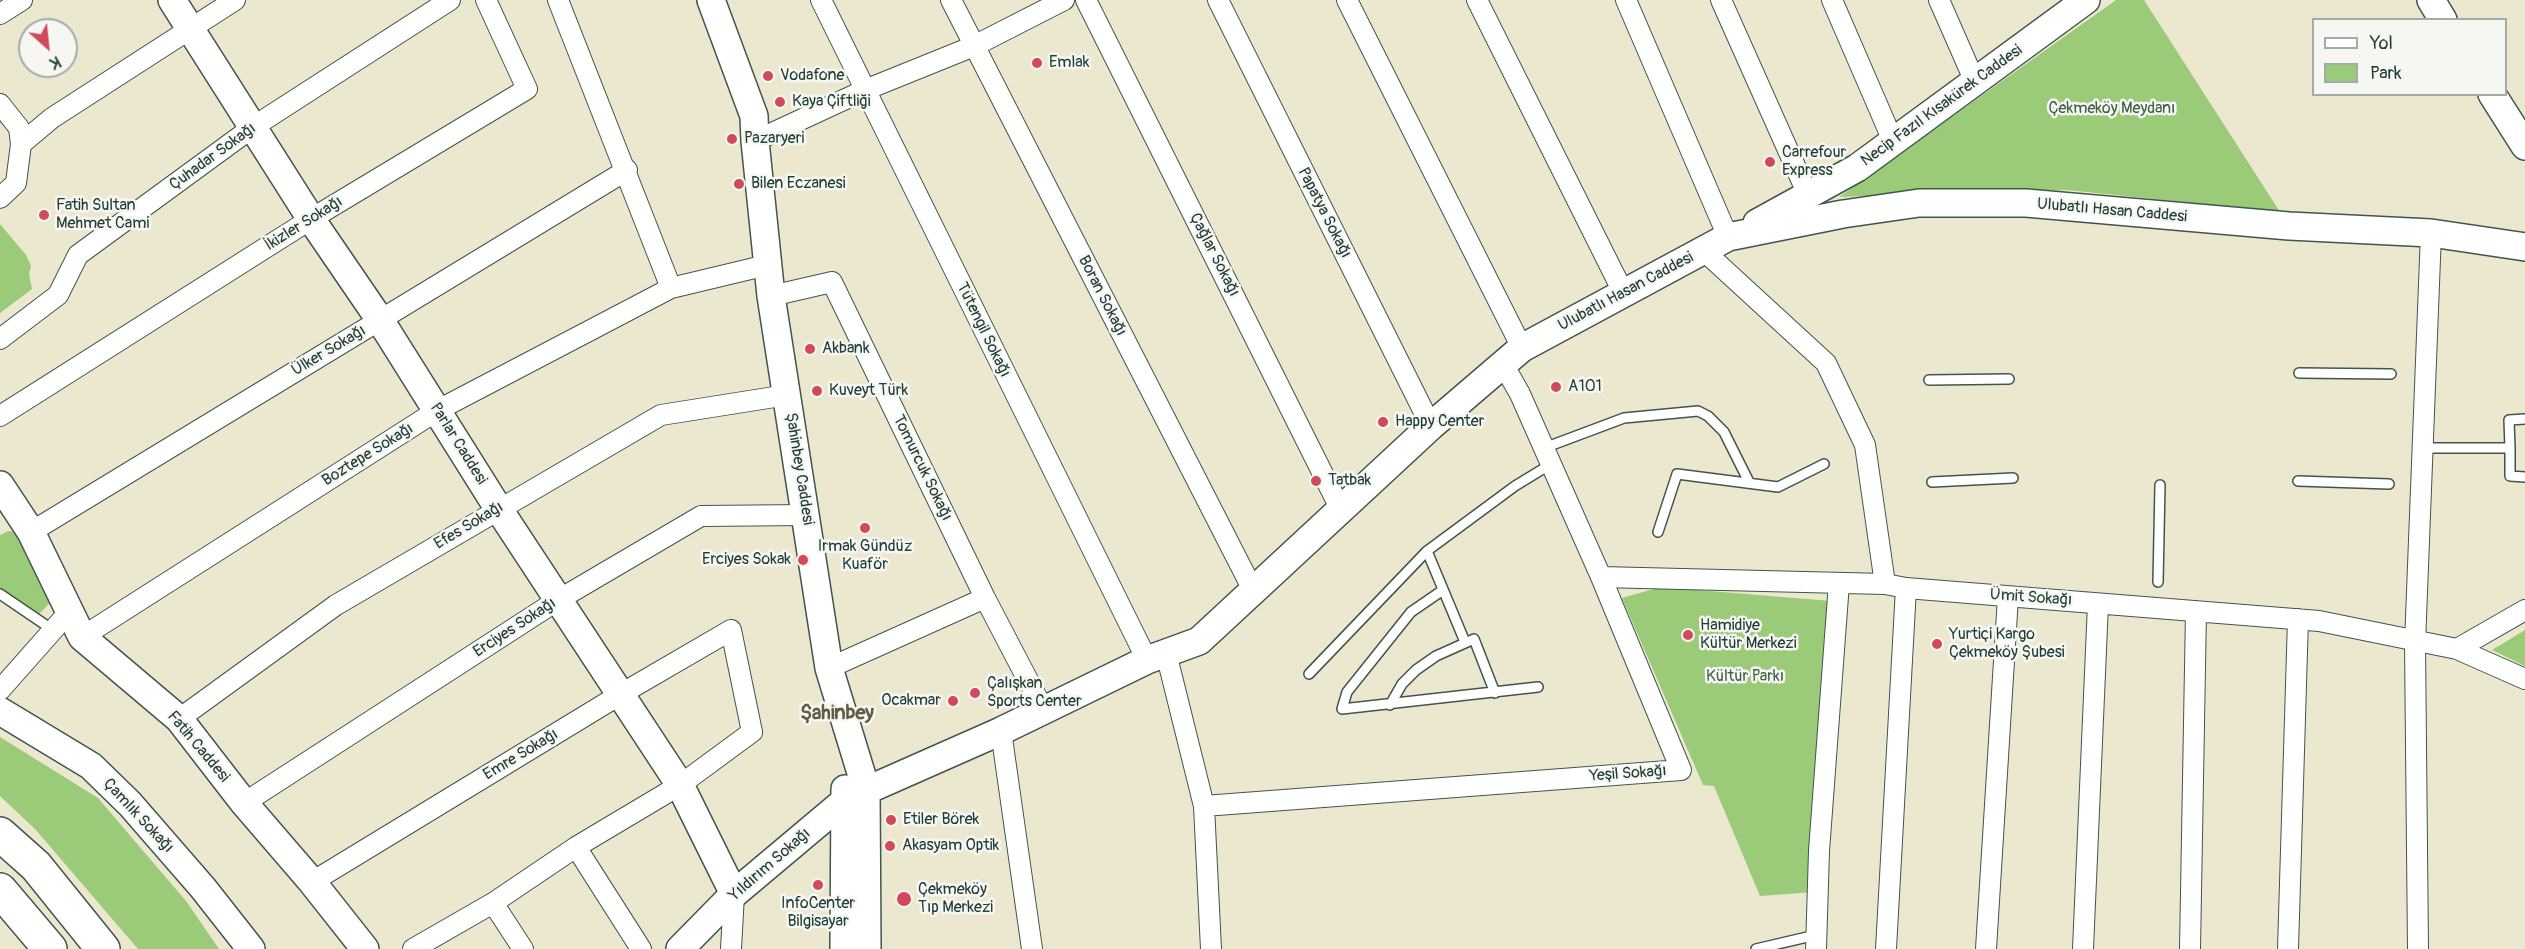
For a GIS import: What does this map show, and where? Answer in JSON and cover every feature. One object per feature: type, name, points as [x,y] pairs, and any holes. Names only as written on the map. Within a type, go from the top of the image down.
[{"type":"highway","points":[[0,834],[36,866],[103,949]]},
{"type":"highway","points":[[0,890],[50,949]]},
{"type":"street","points":[[0,14],[22,0]]},
{"type":"street","name":"Parlar Caddesi","points":[[172,0],[311,219],[438,410],[498,508],[680,784],[734,894]]},
{"type":"street","points":[[21,144],[52,118],[235,0]]},
{"type":"street","name":"Çuhadar Sokağı","points":[[0,339],[58,295],[78,255],[253,127],[450,0]]},
{"type":"street","name":"İkizler Sokağı","points":[[0,416],[311,219],[527,89],[486,0]]},
{"type":"street","points":[[558,0],[627,170],[670,288]]},
{"type":"street","points":[[692,0],[739,128],[754,141],[865,90],[974,46],[1064,0]]},
{"type":"street","name":"Şahinbey Caddesi","points":[[711,0],[754,116],[754,141],[771,296],[807,515],[829,668],[856,794]]},
{"type":"street","name":"Tütengil Sokağı","points":[[821,0],[1156,657],[1204,806],[1211,949]]},
{"type":"street","name":"Boran Sokağı","points":[[951,0],[1254,592]]},
{"type":"street","name":"Çağlar Sokağı","points":[[1086,0],[1341,510]]},
{"type":"street","name":"Papatya Sokağı","points":[[1218,0],[1431,426]]},
{"type":"street","name":"Yeşil Sokağı","points":[[1204,806],[1681,770],[1601,577],[1520,394],[1512,356],[1347,0]]},
{"type":"street","points":[[1477,0],[1623,292]]},
{"type":"street","points":[[1626,0],[1728,237]]},
{"type":"street","points":[[1721,0],[1808,195]]},
{"type":"street","points":[[1832,0],[1893,141]]},
{"type":"street","points":[[1939,0],[1975,82]]},
{"type":"street","points":[[2431,0],[2443,18]]},
{"type":"street","name":"Necip Fazıl Kısakürek Caddesi","points":[[1728,237],[1857,168],[2083,1]]},
{"type":"street","points":[[2493,96],[2525,146]]},
{"type":"street","points":[[0,104],[19,128],[21,144],[16,183],[0,198]]},
{"type":"street","name":"Ülker Sokağı","points":[[31,532],[627,170]]},
{"type":"street","points":[[1833,181],[1827,194],[1835,210],[1843,214]]},
{"type":"street","name":"Ulubatlı Hasan Caddesi","points":[[856,794],[1001,731],[1156,657],[1199,641],[1431,426],[1512,356],[1623,292],[1728,237],[1843,214],[1919,203],[2026,203],[2289,226],[2431,233],[2525,247]]},
{"type":"street","points":[[2418,949],[2415,643],[2431,233]]},
{"type":"street","points":[[1704,251],[1826,363],[1865,445],[1885,584]]},
{"type":"street","name":"Boztepe Sokağı","points":[[82,637],[438,410],[670,288],[768,265]]},
{"type":"street","name":"Tomurcuk Sokağı","points":[[771,296],[832,282],[985,598],[1043,709]]},
{"type":"street","name":"Efes Sokağı","points":[[179,719],[336,605],[498,508],[662,415],[787,395]]},
{"type":"street","name":"Fatih Caddesi","points":[[0,485],[31,532],[61,621],[179,719],[244,803],[312,882],[365,949]]},
{"type":"street","name":"Erciyes Sokağı","points":[[244,803],[558,600],[701,516],[807,515]]},
{"type":"street","name":"Ümit Sokağı","points":[[1601,577],[1885,584],[2008,597],[2319,621],[2457,650],[2525,679]]},
{"type":"street","points":[[1816,942],[1819,851],[1839,583]]},
{"type":"street","points":[[1886,949],[1906,588]]},
{"type":"street","points":[[1986,949],[2008,597]]},
{"type":"street","points":[[829,668],[985,598]]},
{"type":"street","points":[[2083,949],[2098,604]]},
{"type":"street","points":[[2457,650],[2525,610]]},
{"type":"street","points":[[2190,949],[2196,611]]},
{"type":"street","points":[[2288,949],[2298,619]]},
{"type":"street","points":[[0,690],[61,621]]},
{"type":"street","name":"Emre Sokağı","points":[[312,882],[621,694],[731,630],[752,732],[680,784]]},
{"type":"street","name":"Çamlık Sokağı","points":[[0,711],[91,766],[152,830],[251,949]]},
{"type":"street","points":[[1001,731],[1032,949]]},
{"type":"street","points":[[413,949],[493,903],[576,847],[680,784]]},
{"type":"street","points":[[844,949],[856,794]]},
{"type":"street","points":[[856,794],[867,949]]},
{"type":"street","name":"Yıldırım Sokağı","points":[[680,949],[734,894],[856,794]]},
{"type":"street","points":[[576,847],[641,949]]},
{"type":"street","points":[[731,949],[734,894]]},
{"type":"street","points":[[493,903],[523,949]]},
{"type":"lane","points":[[2299,373],[2391,374]]},
{"type":"lane","points":[[1929,380],[2009,379]]},
{"type":"lane","points":[[1309,674],[1427,551],[1515,486],[1547,456],[1624,418],[1698,411],[1708,416],[1724,432],[1749,482]]},
{"type":"lane","points":[[2525,419],[2509,420],[2510,476],[2525,477]]},
{"type":"lane","points":[[2422,448],[2510,448]]},
{"type":"lane","points":[[1658,532],[1677,474],[1778,487],[1824,464]]},
{"type":"lane","points":[[1932,482],[2013,478]]},
{"type":"lane","points":[[2298,480],[2389,484]]},
{"type":"lane","points":[[2158,582],[2160,485]]},
{"type":"lane","points":[[1427,551],[1466,642]]},
{"type":"lane","points":[[1443,590],[1411,612],[1347,692],[1342,709],[1538,687]]},
{"type":"lane","points":[[0,594],[61,621]]},
{"type":"lane","points":[[1390,705],[1402,684],[1416,670],[1436,656],[1474,639],[1495,693]]},
{"type":"lane","points":[[1756,949],[1816,942]]},
{"type":"green space","name":"Çekmeköy Meydanı","points":[[2116,0],[2144,0],[2280,212],[2067,190],[1839,197]]},
{"type":"green space","points":[[0,224],[26,255],[31,266],[29,274],[32,289],[0,313]]},
{"type":"green space","points":[[8,531],[27,533],[58,595],[39,614],[0,589],[0,535]]},
{"type":"green space","name":"Kültür Parkı","points":[[1661,587],[1831,601],[1814,892],[1760,896],[1714,786],[1703,785],[1622,598]]},
{"type":"green space","points":[[2525,630],[2525,666],[2492,650]]},
{"type":"green space","points":[[0,737],[98,798],[186,901],[219,949],[138,949],[35,829],[0,796]]},
{"type":"place","name":"Emlak","points":[[1037,63]]},
{"type":"place","name":"Vodafone","points":[[768,76]]},
{"type":"place","name":"Kaya Çiftliği","points":[[780,102]]},
{"type":"place","name":"Pazaryeri","points":[[732,139]]},
{"type":"place","name":"Carrefour Express","points":[[1770,162]]},
{"type":"place","name":"Bilen Eczanesi","points":[[739,184]]},
{"type":"place","name":"Fatih Sultan Mehmet Cami","points":[[44,215]]},
{"type":"place","name":"Akbank","points":[[810,349]]},
{"type":"place","name":"A101","points":[[1556,387]]},
{"type":"place","name":"Kuveyt Türk","points":[[817,391]]},
{"type":"place","name":"Happy Center","points":[[1383,422]]},
{"type":"place","name":"Tatbak","points":[[1316,481]]},
{"type":"place","name":"Irmak Gündüz Kuaför","points":[[865,528]]},
{"type":"place","name":"Erciyes Sokak","points":[[803,560]]},
{"type":"place","name":"Hamidiye Kültür Merkezi","points":[[1688,635]]},
{"type":"place","name":"Yurtiçi Kargo Çekmeköy Şubesi","points":[[1937,644]]},
{"type":"place","name":"Çalışkan Sports Center","points":[[975,693]]},
{"type":"place","name":"Ocakmar","points":[[953,701]]},
{"type":"place","name":"Etiler Börek","points":[[891,820]]},
{"type":"place","name":"Akasyam Optik","points":[[890,846]]},
{"type":"place","name":"InfoCenter Bilgisayar","points":[[818,885]]},
{"type":"place","name":"Çekmeköy Tıp Merkezi","points":[[904,899]]},
{"type":"district","name":"Şahinbey","points":[[837,714]]}]
